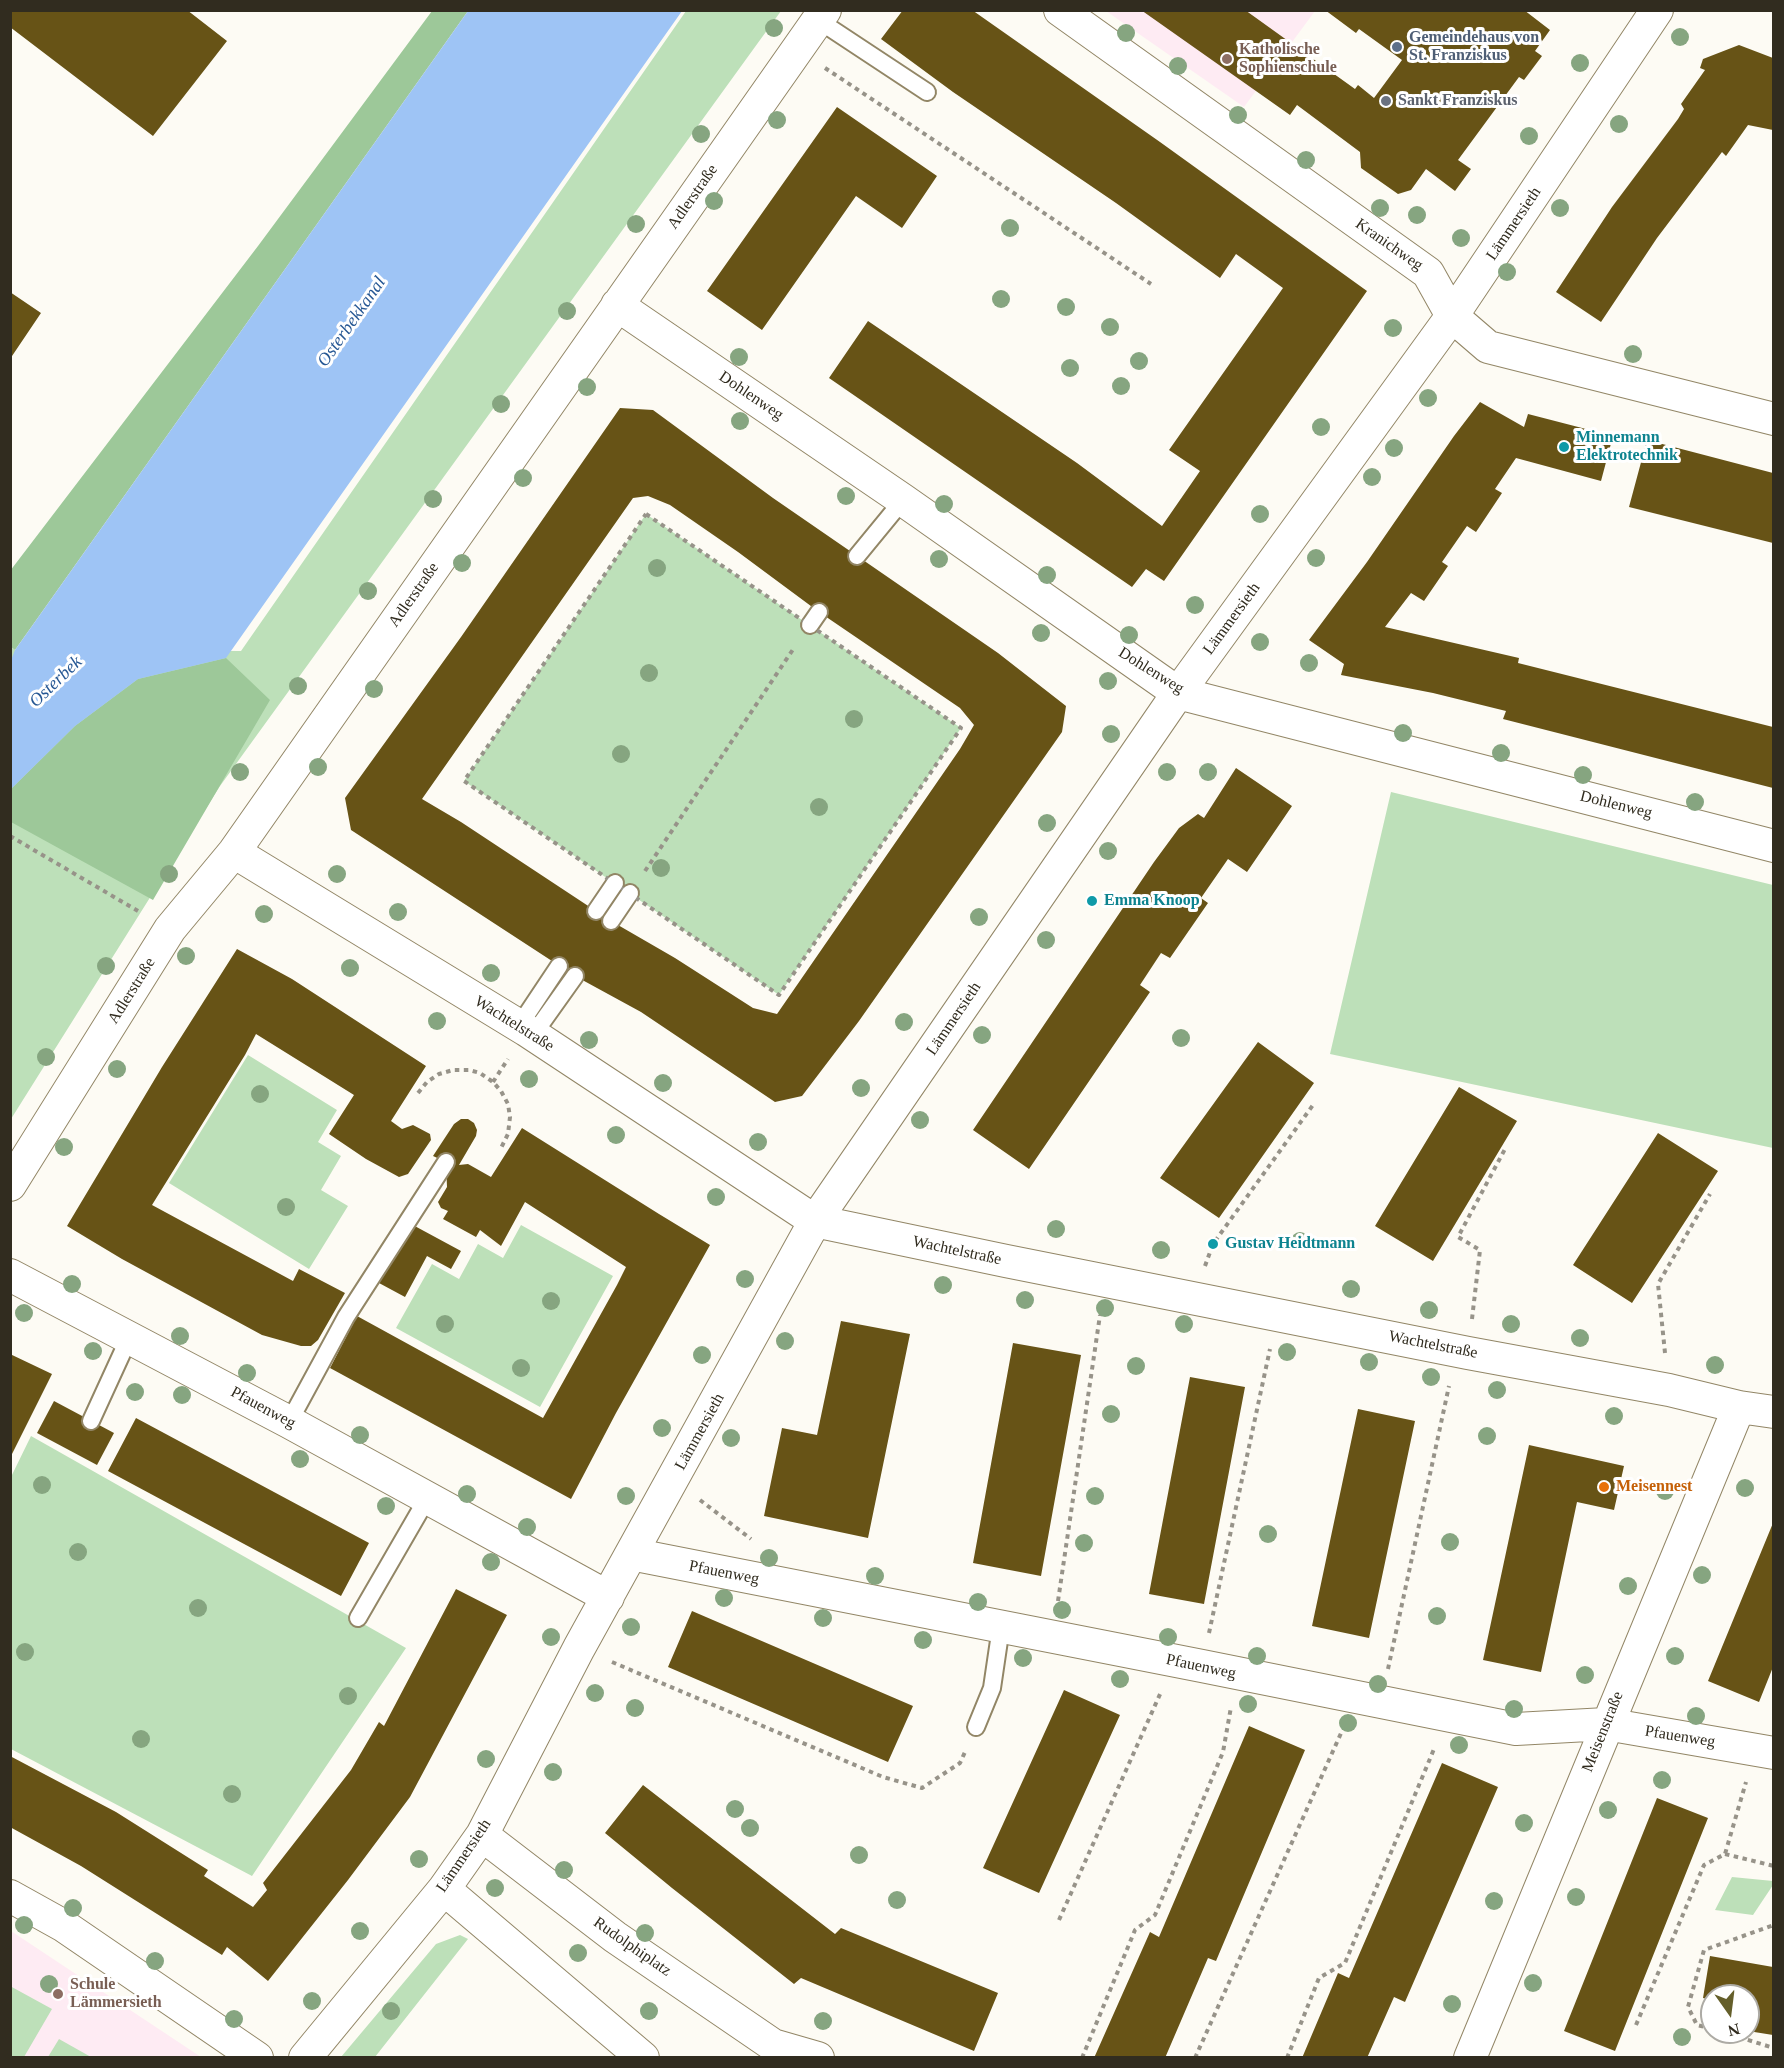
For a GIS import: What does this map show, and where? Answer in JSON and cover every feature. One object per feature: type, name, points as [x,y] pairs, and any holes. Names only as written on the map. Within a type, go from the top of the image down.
[{"type":"street","name":"Kranichweg","points":[[1060,10],[1428,273],[1452,316],[1488,347],[1773,419]]},
{"type":"street","name":"Lämmersieth","points":[[305,2058],[444,1889],[482,1835],[579,1648],[815,1221],[1178,693],[1452,316],[1657,10]]},
{"type":"street","name":"Adlerstraße","points":[[10,1185],[170,929],[234,852],[822,15]]},
{"type":"street","name":"Dohlenweg","points":[[617,305],[903,500],[1178,693],[1773,846]]},
{"type":"street","name":"Wachtelstraße","points":[[234,852],[526,1031],[815,1221],[1006,1261],[1773,1412]]},
{"type":"street","name":"Pfauenweg","points":[[10,1275],[289,1422],[608,1597]]},
{"type":"street","name":"Meisenstraße","points":[[1470,2058],[1606,1724],[1739,1407]]},
{"type":"street","name":"Pfauenweg","points":[[631,1554],[1516,1729],[1606,1724],[1765,1751]]},
{"type":"street","name":"Rudolphiplatz","points":[[482,1835],[769,2051],[818,2058]]},
{"type":"street","points":[[444,1889],[643,2058]]},
{"type":"street","points":[[10,1896],[64,1926],[257,2058]]},
{"type":"lane","points":[[822,15],[927,92]]},
{"type":"lane","points":[[857,556],[903,500]]},
{"type":"lane","points":[[596,911],[615,883]]},
{"type":"lane","points":[[611,921],[630,893]]},
{"type":"lane","points":[[526,1031],[559,966]]},
{"type":"lane","points":[[526,1031],[575,976]]},
{"type":"lane","points":[[289,1422],[346,1317],[446,1162]]},
{"type":"lane","points":[[91,1421],[129,1338]]},
{"type":"lane","points":[[358,1618],[428,1497]]},
{"type":"lane","points":[[976,1727],[992,1688],[1001,1627]]},
{"type":"path","points":[[797,49],[1150,284]]},
{"type":"path","points":[[646,514],[961,728],[779,995],[615,883],[464,781],[646,514]]},
{"type":"path","points":[[630,893],[797,645]]},
{"type":"path","points":[[10,836],[170,929]]},
{"type":"path","points":[[418,1093],[427,1082],[439,1074],[453,1070],[480,1073],[493,1082],[508,1104],[510,1117],[508,1134],[501,1148]]},
{"type":"path","points":[[1193,1297],[1213,1244],[1312,1105]]},
{"type":"path","points":[[1195,2058],[1369,1700],[1463,1351],[1480,1250],[1458,1237],[1505,1149]]},
{"type":"path","points":[[1669,1390],[1658,1284],[1710,1194]]},
{"type":"path","points":[[1053,1637],[1106,1280]]},
{"type":"path","points":[[1059,1920],[1188,1663],[1278,1314]]},
{"type":"path","points":[[673,1480],[755,1542]]},
{"type":"path","points":[[579,1648],[883,1777],[922,1788],[960,1762],[976,1727]]},
{"type":"path","points":[[1082,2058],[1135,1930],[1155,1915],[1223,1752],[1238,1674]]},
{"type":"path","points":[[1287,2058],[1319,1978],[1345,1963],[1432,1753],[1450,1716]]},
{"type":"path","points":[[1636,2025],[1704,1865],[1725,1854],[1765,1751]]},
{"type":"path","points":[[1725,1854],[1773,1866]]},
{"type":"path","points":[[1700,2026],[1697,2025],[1688,2007],[1704,1950],[1773,1925]]},
{"type":"shaded area","name":"Katholische Sophienschule","points":[[1106,11],[1315,11],[1244,107]]},
{"type":"shaded area","name":"Schule Lämmersieth","points":[[11,1931],[201,2057],[11,2057]]},
{"type":"green space","points":[[432,11],[468,11],[15,650],[11,647],[10,571],[258,246]]},
{"type":"green space","points":[[686,11],[781,11],[220,786],[11,1119],[11,647],[15,650],[241,651]]},
{"type":"green space","points":[[646,514],[961,728],[779,995],[464,781]]},
{"type":"green space","points":[[226,658],[270,700],[153,900],[11,822],[11,789],[75,726],[138,679]]},
{"type":"green space","points":[[1391,792],[1773,885],[1773,1148],[1330,1054]]},
{"type":"green space","points":[[248,1055],[337,1110],[318,1142],[341,1156],[321,1190],[348,1206],[309,1269],[169,1183]]},
{"type":"green space","points":[[521,1225],[613,1276],[540,1407],[396,1328],[432,1264],[459,1279],[478,1244],[503,1258]]},
{"type":"green space","points":[[31,1436],[406,1648],[252,1876],[11,1749],[10,1479]]},
{"type":"green space","points":[[1732,1877],[1773,1881],[1773,1885],[1753,1915],[1715,1910]]},
{"type":"green space","points":[[460,1935],[468,1939],[375,2057],[341,2057],[436,1944]]},
{"type":"green space","points":[[10,1986],[52,2009],[24,2057],[11,2057]]},
{"type":"green space","points":[[59,2039],[91,2057],[48,2057]]},
{"type":"water","points":[[468,11],[682,11],[226,658],[138,679],[75,726],[11,789],[10,663],[15,650]]},
{"type":"building","points":[[10,10],[187,10],[227,41],[153,136],[10,27]]},
{"type":"building","points":[[903,10],[972,10],[1367,291],[1164,581],[1146,569],[1132,587],[829,378],[868,321],[1077,463],[1162,526],[1200,471],[1169,450],[1283,288],[1236,254],[1220,278],[1116,203],[953,92],[881,39]]},
{"type":"building","name":"Sankt Franziskus","points":[[1141,10],[1245,10],[1355,89],[1358,85],[1374,98],[1402,60],[1359,29],[1356,33],[1325,10],[1524,10],[1550,30],[1535,51],[1542,56],[1524,80],[1519,77],[1458,160],[1471,169],[1455,191],[1426,169],[1411,190],[1398,194],[1361,168],[1360,152],[1297,105],[1290,115]]},
{"type":"building","points":[[1739,45],[1773,58],[1773,130],[1748,125],[1726,156],[1722,152],[1657,238],[1601,322],[1556,292],[1612,207],[1678,119],[1684,109],[1681,104],[1705,70],[1700,68],[1703,59]]},
{"type":"building","points":[[837,107],[937,176],[902,228],[856,196],[762,330],[707,291]]},
{"type":"building","points":[[10,292],[41,313],[10,359]]},
{"type":"building","points":[[1480,402],[1524,427],[1528,414],[1613,436],[1601,481],[1516,458],[1495,489],[1502,493],[1476,532],[1467,526],[1442,562],[1448,566],[1424,601],[1411,593],[1385,627],[1519,658],[1518,663],[1773,727],[1773,788],[1503,719],[1506,711],[1433,693],[1341,675],[1344,664],[1309,640]]},
{"type":"building","points":[[620,408],[653,410],[773,498],[998,653],[1066,706],[1062,732],[859,1021],[802,1096],[775,1102],[641,1012],[575,976],[351,830],[345,798],[461,637]],"holes":[[[648,496],[670,505],[819,612],[960,708],[974,725],[960,749],[777,1014],[753,1008],[675,958],[611,921],[461,822],[422,799],[633,498]]]},
{"type":"building","points":[[1647,440],[1773,473],[1773,543],[1629,507]]},
{"type":"building","points":[[1236,768],[1292,806],[1247,872],[1228,859],[1201,898],[1208,903],[1170,958],[1161,953],[1140,985],[1150,992],[1029,1169],[973,1130],[1154,862],[1179,828],[1198,814],[1204,818]]},
{"type":"building","points":[[237,949],[292,979],[426,1066],[391,1121],[402,1129],[413,1125],[430,1134],[431,1140],[408,1174],[399,1177],[366,1159],[329,1134],[354,1095],[256,1034],[152,1205],[293,1281],[299,1269],[345,1293],[318,1340],[311,1346],[301,1346],[262,1335],[122,1259],[67,1226],[162,1067]]},
{"type":"building","points":[[1258,1042],[1314,1083],[1219,1218],[1160,1178]]},
{"type":"building","points":[[1459,1087],[1517,1121],[1433,1261],[1375,1226]]},
{"type":"building","points":[[461,1119],[468,1119],[474,1123],[477,1130],[476,1136],[459,1165],[468,1164],[491,1177],[522,1128],[710,1245],[616,1413],[571,1499],[330,1368],[357,1316],[543,1418],[617,1285],[626,1267],[525,1202],[501,1246],[480,1230],[476,1237],[443,1219],[448,1211],[441,1208],[438,1202],[447,1187],[446,1162],[433,1156],[454,1124]]},
{"type":"building","points":[[1658,1133],[1718,1171],[1632,1303],[1573,1265]]},
{"type":"building","points":[[411,1224],[461,1251],[451,1269],[427,1256],[405,1297],[379,1283]]},
{"type":"building","points":[[841,1321],[910,1334],[868,1538],[764,1516],[782,1428],[817,1435]]},
{"type":"building","points":[[1013,1343],[1081,1355],[1041,1576],[973,1563]]},
{"type":"building","points":[[10,1354],[52,1374],[10,1458]]},
{"type":"building","points":[[1190,1377],[1245,1387],[1204,1604],[1149,1594]]},
{"type":"building","points":[[54,1401],[114,1433],[97,1465],[37,1433]]},
{"type":"building","points":[[1358,1409],[1415,1421],[1369,1638],[1312,1626]]},
{"type":"building","points":[[136,1418],[369,1543],[341,1596],[108,1471]]},
{"type":"building","points":[[1529,1445],[1624,1466],[1614,1510],[1577,1502],[1541,1672],[1483,1660]]},
{"type":"building","points":[[1773,1523],[1773,1667],[1759,1702],[1708,1681]]},
{"type":"building","points":[[456,1589],[507,1615],[410,1797],[268,1981],[227,1947],[222,1955],[81,1866],[10,1827],[10,1756],[116,1812],[208,1870],[204,1876],[253,1907],[267,1890],[263,1883],[351,1770],[379,1722],[384,1726]]},
{"type":"building","points":[[692,1611],[913,1706],[888,1762],[668,1667]]},
{"type":"building","points":[[1064,1690],[1120,1715],[1039,1893],[983,1868]]},
{"type":"building","points":[[1249,1726],[1305,1750],[1216,1961],[1208,1958],[1165,2058],[1094,2058],[1150,1932],[1159,1937]]},
{"type":"building","points":[[1442,1763],[1498,1787],[1405,2002],[1394,1997],[1367,2058],[1302,2058],[1338,1973],[1349,1978]]},
{"type":"building","points":[[643,1785],[835,1934],[841,1928],[998,1993],[974,2051],[801,1978],[794,1984],[672,1888],[605,1833]]},
{"type":"building","points":[[1657,1798],[1708,1818],[1615,2051],[1564,2031]]},
{"type":"building","points":[[1710,1956],[1773,1967],[1773,2035],[1760,2033],[1760,1984],[1705,1984]]},
{"type":"place","name":"Gemeindehaus von St. Franziskus","points":[[1397,47]]},
{"type":"place","name":"Katholische Sophienschule","points":[[1227,59]]},
{"type":"place","name":"Sankt Franziskus","points":[[1386,101]]},
{"type":"place","name":"Minnemann Elektrotechnik","points":[[1564,447]]},
{"type":"place","name":"Emma Knoop","points":[[1092,901]]},
{"type":"place","name":"Gustav Heidtmann","points":[[1213,1244]]},
{"type":"place","name":"Meisennest","points":[[1604,1487]]},
{"type":"place","name":"Schule Lämmersieth","points":[[58,1994]]},
{"type":"water label","name":"Osterbekkanal","points":[[352,322]]},
{"type":"water label","name":"Osterbek","points":[[56,682]]}]
